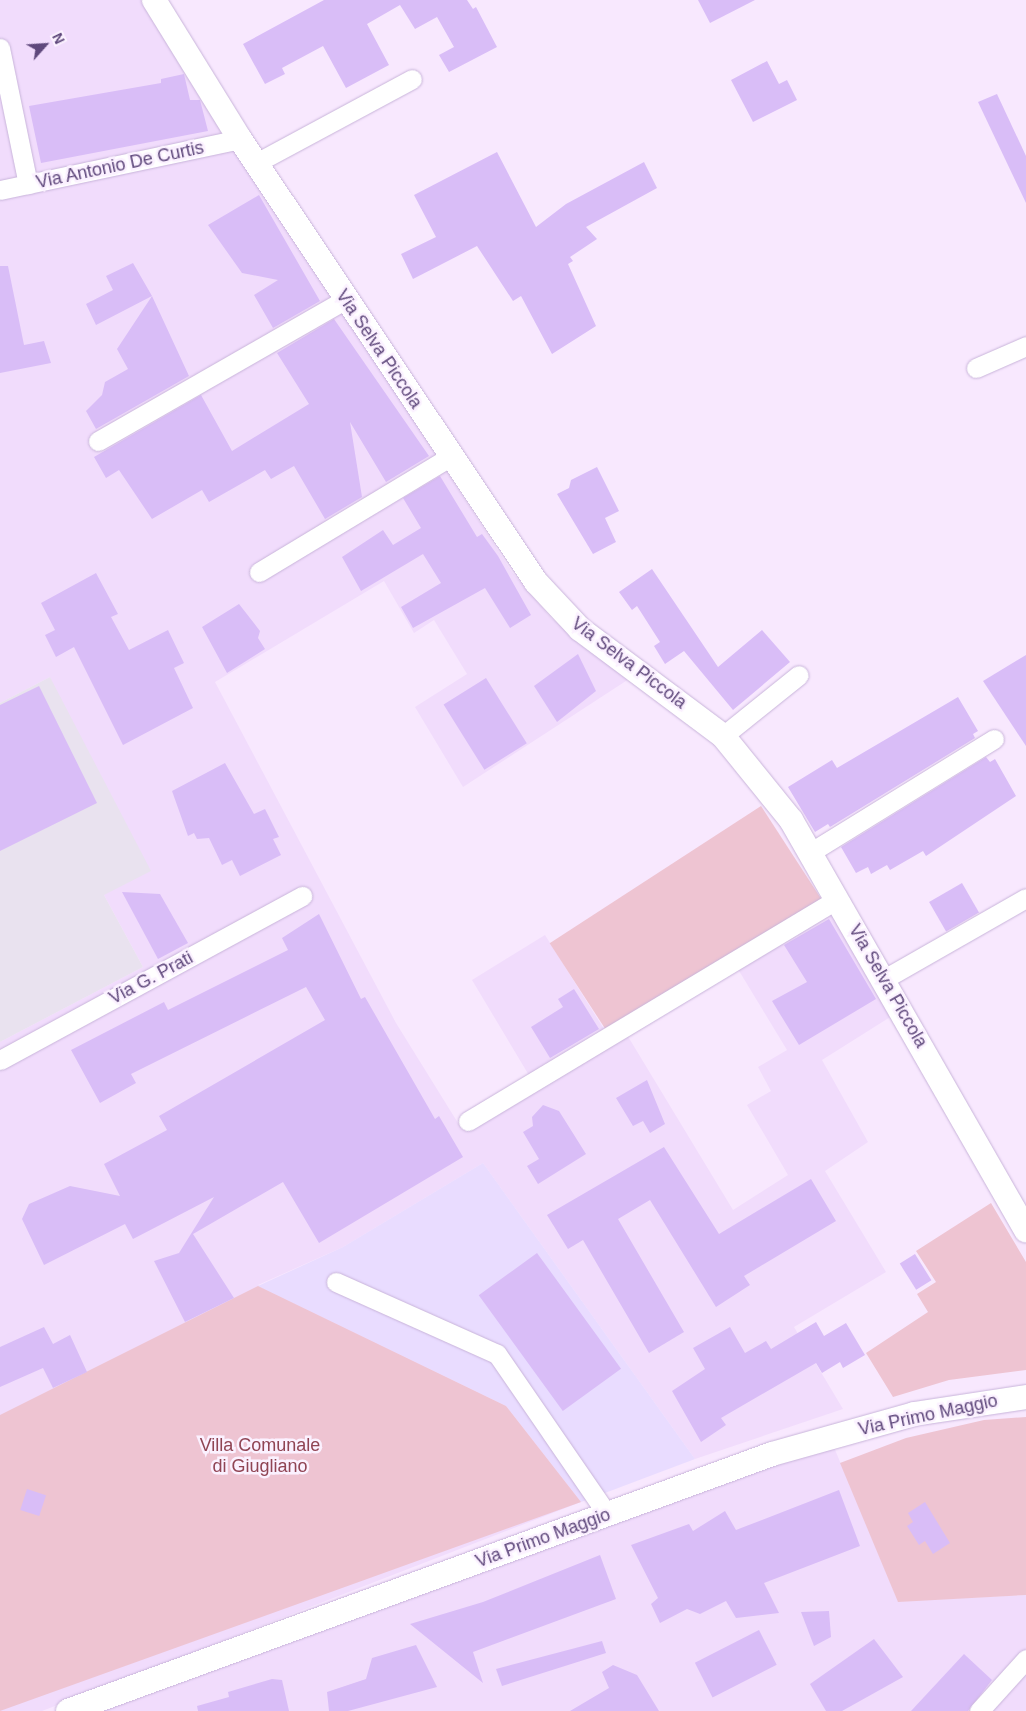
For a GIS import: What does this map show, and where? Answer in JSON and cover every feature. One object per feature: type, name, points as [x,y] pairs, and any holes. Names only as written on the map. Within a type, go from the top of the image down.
[{"type":"street","name":"Via Selva Piccola","points":[[154,0],[240,139],[451,456],[556,606],[580,629],[723,736],[769,790],[811,852],[1026,1230]]},
{"type":"street","points":[[0,48],[28,184]]},
{"type":"street","points":[[256,163],[412,79]]},
{"type":"street","name":"Via Antonio De Curtis","points":[[0,190],[240,139]]},
{"type":"street","points":[[98,442],[346,298]]},
{"type":"street","points":[[976,368],[1026,346]]},
{"type":"street","points":[[259,572],[451,456]]},
{"type":"street","points":[[723,736],[799,675]]},
{"type":"street","points":[[811,852],[994,739]]},
{"type":"street","name":"Via G. Prati","points":[[0,1060],[302,896]]},
{"type":"street","points":[[884,979],[1026,898]]},
{"type":"street","points":[[468,1122],[838,899]]},
{"type":"street","points":[[336,1282],[498,1354],[607,1514]]},
{"type":"street","name":"Via Primo Maggio","points":[[68,1711],[772,1454],[914,1414],[1026,1397]]},
{"type":"street","points":[[978,1711],[1026,1660]]},
{"type":"shaded area","points":[[0,0],[141,0],[512,572],[552,619],[629,679],[463,787],[415,707],[467,674],[434,620],[414,633],[384,581],[215,682],[396,1023],[458,1123],[530,1077],[472,980],[545,935],[604,1029],[618,1020],[733,1210],[788,1175],[747,1105],[771,1091],[758,1067],[787,1050],[730,956],[828,897],[895,1014],[822,1060],[868,1142],[825,1171],[886,1272],[794,1327],[843,1409],[695,1459],[483,1163],[343,1247],[258,1285],[506,1406],[581,1502],[42,1711],[0,1711],[0,1042],[143,967],[104,895],[50,677],[0,703]]},
{"type":"shaded area","points":[[50,677],[151,871],[104,895],[143,967],[0,1042],[0,703]]},
{"type":"shaded area","points":[[483,1163],[695,1459],[581,1502],[506,1406],[258,1286],[343,1247]]},
{"type":"shaded area","points":[[833,1445],[898,1601],[1026,1595],[1026,1711],[94,1711],[772,1461]]},
{"type":"green space","points":[[761,806],[822,900],[611,1037],[550,943]]},
{"type":"green space","points":[[991,1203],[1026,1262],[1026,1370],[949,1380],[893,1397],[866,1353],[928,1312],[917,1294],[936,1282],[916,1251]]},
{"type":"green space","name":"Villa Comunale di Giugliano","points":[[258,1286],[506,1406],[581,1502],[0,1711],[0,1415]]},
{"type":"green space","points":[[1026,1417],[1026,1595],[898,1602],[840,1463],[906,1438],[984,1420]]},
{"type":"building","points":[[324,0],[467,0],[473,9],[476,7],[497,47],[449,72],[439,55],[454,47],[437,17],[415,29],[400,5],[367,24],[389,65],[346,88],[323,46],[282,68],[285,74],[265,84],[243,44]]},
{"type":"building","points":[[698,0],[755,0],[710,23]]},
{"type":"building","points":[[767,61],[779,84],[787,80],[797,100],[753,122],[731,80]]},
{"type":"building","points":[[184,74],[190,100],[200,100],[208,131],[41,163],[29,106],[161,83],[161,79]]},
{"type":"building","points":[[997,94],[1026,156],[1026,203],[978,102]]},
{"type":"building","points":[[497,152],[536,227],[566,204],[644,162],[657,188],[586,227],[597,239],[570,257],[573,261],[568,264],[596,326],[552,354],[521,296],[513,301],[477,246],[413,279],[401,254],[436,237],[414,195]]},
{"type":"building","points":[[259,195],[320,301],[273,328],[254,295],[278,280],[242,273],[208,225]]},
{"type":"building","points":[[133,263],[152,296],[96,325],[86,304],[113,290],[106,276]]},
{"type":"building","points":[[0,266],[8,266],[24,345],[44,341],[51,363],[0,373]]},
{"type":"building","points":[[152,296],[189,376],[96,429],[86,411],[102,395],[105,382],[128,369],[117,349]]},
{"type":"building","points":[[334,319],[429,456],[386,482],[350,422],[362,497],[325,519],[294,466],[271,479],[265,470],[209,502],[202,490],[152,519],[119,470],[106,478],[94,457],[201,395],[232,451],[309,404],[277,353]]},
{"type":"building","points":[[597,467],[619,511],[605,518],[616,542],[593,554],[557,494],[569,488],[571,480]]},
{"type":"building","points":[[440,476],[477,537],[482,534],[498,556],[531,615],[510,628],[485,588],[413,628],[401,607],[441,583],[423,554],[361,591],[342,557],[383,530],[393,545],[421,528],[403,498]]},
{"type":"building","points":[[652,569],[718,667],[762,630],[790,662],[733,710],[684,651],[665,664],[654,646],[660,642],[637,606],[632,610],[619,592]]},
{"type":"building","points":[[96,573],[118,614],[111,617],[129,650],[168,630],[184,663],[174,668],[193,708],[123,745],[74,647],[56,657],[45,635],[55,630],[41,603]]},
{"type":"building","points":[[239,604],[260,631],[258,638],[265,649],[227,673],[202,627]]},
{"type":"building","points":[[578,654],[596,691],[557,722],[534,686]]},
{"type":"building","points":[[1026,655],[1026,746],[983,681]]},
{"type":"building","points":[[486,678],[527,743],[484,770],[444,704]]},
{"type":"building","points":[[39,686],[97,803],[0,851],[0,705]]},
{"type":"building","points":[[958,697],[978,731],[973,734],[975,738],[830,827],[828,824],[815,832],[788,787],[832,760],[837,768]]},
{"type":"building","points":[[986,757],[990,762],[995,759],[1016,796],[926,856],[923,851],[890,870],[887,865],[871,874],[868,867],[856,873],[841,847]]},
{"type":"building","points":[[225,763],[254,814],[265,809],[279,837],[273,839],[281,855],[240,876],[232,860],[222,865],[209,838],[197,839],[194,833],[188,836],[172,791]]},
{"type":"building","points":[[962,883],[979,912],[946,931],[929,902]]},
{"type":"building","points":[[122,892],[160,894],[188,943],[158,959]]},
{"type":"building","points":[[319,914],[361,999],[365,997],[435,1119],[439,1116],[463,1157],[319,1243],[283,1182],[193,1234],[234,1298],[185,1322],[154,1261],[179,1253],[214,1197],[133,1239],[125,1224],[44,1265],[22,1219],[29,1204],[70,1186],[120,1196],[104,1164],[167,1130],[159,1116],[325,1020],[306,987],[131,1074],[136,1083],[100,1103],[71,1050],[164,1002],[168,1010],[288,950],[282,938]]},
{"type":"building","points":[[829,919],[876,999],[799,1045],[772,1001],[807,982],[784,945]]},
{"type":"building","points":[[574,989],[599,1029],[550,1058],[531,1027],[563,1007],[558,999]]},
{"type":"building","points":[[647,1080],[665,1124],[650,1133],[643,1121],[633,1126],[616,1098]]},
{"type":"building","points":[[543,1105],[559,1111],[586,1154],[538,1184],[527,1166],[539,1159],[523,1132],[533,1126],[532,1117]]},
{"type":"building","points":[[664,1147],[719,1234],[811,1179],[836,1221],[744,1276],[750,1285],[716,1307],[650,1200],[618,1219],[684,1332],[649,1353],[583,1240],[568,1249],[547,1215]]},
{"type":"building","points":[[537,1253],[621,1369],[563,1411],[479,1295]]},
{"type":"building","points":[[915,1254],[931,1280],[916,1290],[900,1264]]},
{"type":"building","points":[[816,1322],[824,1336],[846,1323],[865,1355],[843,1368],[840,1362],[822,1373],[816,1363],[721,1418],[726,1425],[701,1442],[672,1391],[705,1369],[693,1348],[730,1327],[745,1353],[766,1341],[771,1349]]},
{"type":"building","points":[[44,1327],[53,1344],[70,1335],[87,1372],[53,1388],[43,1368],[0,1387],[0,1347]]},
{"type":"building","points":[[27,1489],[46,1495],[39,1516],[20,1510]]},
{"type":"building","points":[[839,1490],[860,1546],[764,1583],[779,1613],[736,1618],[726,1601],[700,1614],[687,1609],[660,1623],[651,1604],[658,1598],[631,1545],[689,1524],[693,1531],[725,1511],[736,1530]]},
{"type":"building","points":[[925,1502],[950,1543],[933,1554],[925,1541],[919,1545],[907,1526],[913,1522],[908,1513]]},
{"type":"building","points":[[600,1555],[616,1599],[473,1652],[483,1683],[410,1624],[483,1602]]},
{"type":"building","points":[[829,1611],[831,1637],[814,1646],[801,1612]]},
{"type":"building","points":[[759,1630],[777,1665],[713,1697],[695,1663]]},
{"type":"building","points":[[874,1639],[903,1677],[842,1711],[826,1711],[810,1684]]},
{"type":"building","points":[[602,1641],[606,1653],[502,1686],[496,1669]]},
{"type":"building","points":[[416,1645],[437,1687],[348,1711],[329,1711],[327,1692],[366,1679],[372,1658]]},
{"type":"building","points":[[964,1654],[992,1680],[968,1711],[911,1711]]},
{"type":"building","points":[[613,1665],[637,1675],[659,1711],[570,1711],[609,1688],[602,1672]]},
{"type":"building","points":[[272,1679],[282,1680],[289,1711],[198,1711],[197,1706],[229,1697],[228,1692]]}]
